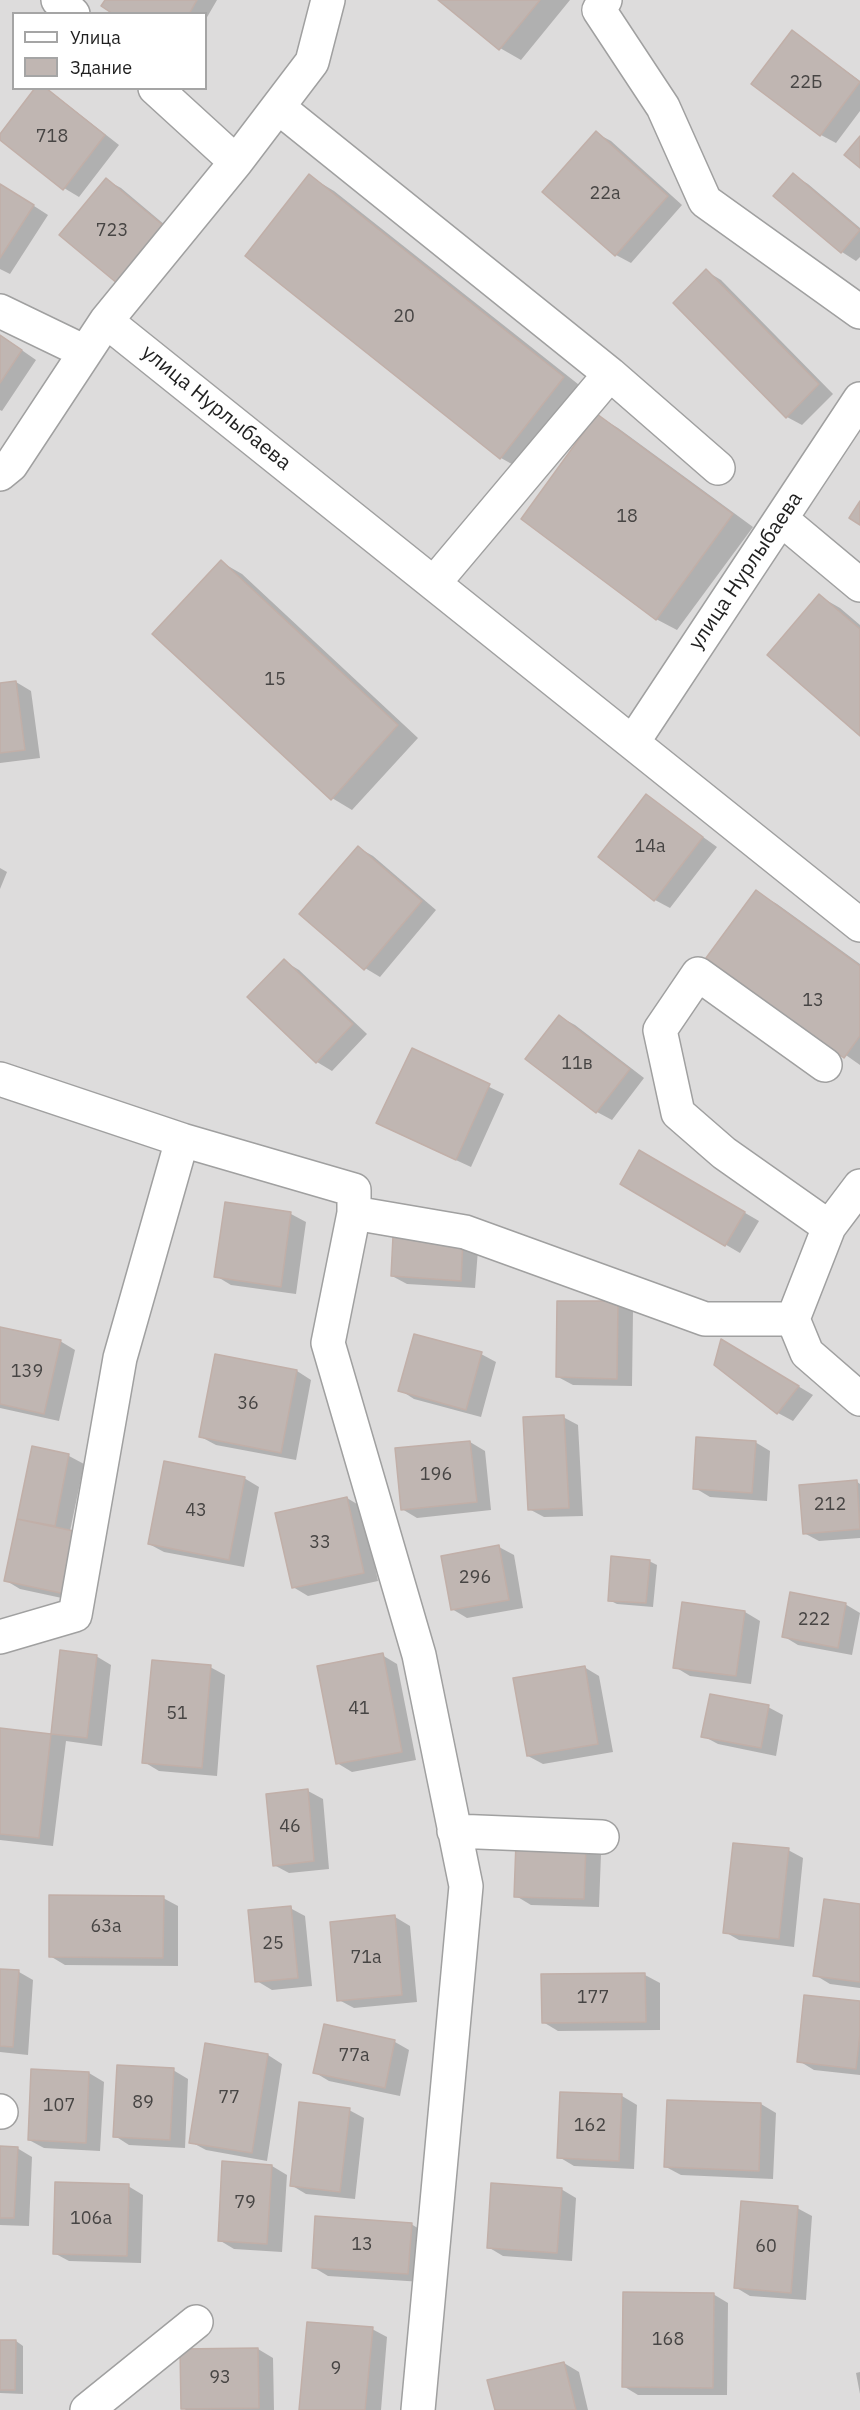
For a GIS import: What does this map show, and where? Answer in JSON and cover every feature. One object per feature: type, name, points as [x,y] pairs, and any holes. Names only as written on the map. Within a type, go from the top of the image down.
[{"type":"street","points":[[58,0],[71,12]]},
{"type":"street","points":[[0,474],[10,465],[106,321],[236,162],[312,62],[328,0]]},
{"type":"street","points":[[605,0],[599,10],[663,107],[705,201],[860,312]]},
{"type":"street","points":[[157,90],[236,162]]},
{"type":"street","points":[[278,107],[610,374],[718,468]]},
{"type":"street","points":[[0,311],[85,352]]},
{"type":"street","name":"улица Нурлыбаева","points":[[106,321],[860,925]]},
{"type":"street","points":[[434,583],[610,374]]},
{"type":"street","name":"улица Нурлыбаева","points":[[633,742],[860,399]]},
{"type":"street","points":[[781,519],[860,585]]},
{"type":"street","points":[[825,1065],[698,974],[660,1030],[678,1113],[724,1153],[829,1227]]},
{"type":"street","points":[[0,1079],[182,1140],[354,1190],[354,1213],[328,1343],[419,1655],[466,1886],[418,2410]]},
{"type":"street","points":[[0,1637],[75,1615],[120,1358],[182,1140]]},
{"type":"street","points":[[860,1186],[829,1227],[793,1319],[807,1353],[860,1399]]},
{"type":"street","points":[[354,1213],[465,1232],[705,1319],[793,1319]]},
{"type":"street","points":[[454,1831],[602,1837]]},
{"type":"street","points":[[87,2410],[196,2322]]},
{"type":"shaded area","points":[[0,0],[860,0],[860,2410],[0,2410]],"holes":[[[336,1301],[416,1639],[328,1343]]]},
{"type":"building","points":[[105,0],[197,0],[190,12],[110,12],[101,6]]},
{"type":"building","points":[[438,0],[540,0],[499,50]]},
{"type":"building","points":[[792,30],[860,82],[820,136],[751,84]]},
{"type":"building","points":[[33,90],[49,90],[105,135],[63,190],[0,140],[0,134]]},
{"type":"building","points":[[596,131],[668,196],[615,256],[542,192]]},
{"type":"building","points":[[860,136],[860,168],[844,155]]},
{"type":"building","points":[[793,173],[860,230],[841,253],[773,196]]},
{"type":"building","points":[[309,174],[564,377],[500,459],[245,256]]},
{"type":"building","points":[[106,178],[164,226],[118,284],[59,235]]},
{"type":"building","points":[[0,184],[34,205],[0,258]]},
{"type":"building","points":[[706,269],[819,384],[786,418],[673,303]]},
{"type":"building","points":[[0,335],[22,350],[0,383]]},
{"type":"building","points":[[597,414],[733,514],[656,620],[521,519]]},
{"type":"building","points":[[860,501],[860,525],[849,518]]},
{"type":"building","points":[[221,560],[398,725],[331,800],[152,634]]},
{"type":"building","points":[[819,594],[860,629],[860,736],[767,655]]},
{"type":"building","points":[[16,681],[25,750],[0,753],[0,683]]},
{"type":"building","points":[[646,794],[703,837],[654,901],[598,857]]},
{"type":"building","points":[[358,846],[422,901],[364,970],[299,914]]},
{"type":"building","points":[[756,890],[860,966],[860,1036],[844,1058],[706,958]]},
{"type":"building","points":[[284,959],[353,1024],[316,1063],[247,997]]},
{"type":"building","points":[[559,1015],[630,1069],[596,1113],[525,1059]]},
{"type":"building","points":[[412,1048],[490,1084],[456,1160],[376,1123]]},
{"type":"building","points":[[639,1150],[745,1212],[725,1246],[620,1184]]},
{"type":"building","points":[[225,1202],[291,1212],[281,1287],[214,1277]]},
{"type":"building","points":[[393,1236],[463,1240],[461,1281],[391,1276]]},
{"type":"building","points":[[557,1301],[618,1301],[617,1379],[556,1377]]},
{"type":"building","points":[[0,1327],[61,1340],[44,1414],[0,1404]]},
{"type":"building","points":[[414,1334],[482,1352],[466,1410],[398,1391]]},
{"type":"building","points":[[721,1339],[799,1386],[777,1414],[714,1365]]},
{"type":"building","points":[[215,1354],[297,1370],[281,1453],[199,1437]]},
{"type":"building","points":[[564,1415],[569,1508],[528,1510],[523,1417]]},
{"type":"building","points":[[696,1437],[756,1441],[752,1493],[693,1489]]},
{"type":"building","points":[[470,1441],[477,1502],[401,1510],[395,1448]]},
{"type":"building","points":[[32,1446],[69,1454],[55,1526],[17,1519]]},
{"type":"building","points":[[164,1461],[245,1477],[229,1560],[148,1544]]},
{"type":"building","points":[[857,1480],[860,1529],[803,1534],[799,1485]]},
{"type":"building","points":[[347,1497],[364,1573],[292,1588],[275,1513]]},
{"type":"building","points":[[17,1519],[83,1533],[70,1595],[4,1581]]},
{"type":"building","points":[[499,1545],[509,1600],[451,1610],[441,1556]]},
{"type":"building","points":[[611,1556],[650,1560],[646,1603],[608,1601]]},
{"type":"building","points":[[790,1592],[846,1603],[838,1648],[782,1637]]},
{"type":"building","points":[[682,1602],[745,1611],[736,1676],[673,1668]]},
{"type":"building","points":[[60,1650],[97,1655],[87,1738],[51,1734]]},
{"type":"building","points":[[383,1653],[402,1752],[336,1764],[317,1666]]},
{"type":"building","points":[[152,1660],[211,1665],[202,1768],[142,1763]]},
{"type":"building","points":[[585,1666],[598,1744],[527,1756],[513,1678]]},
{"type":"building","points":[[710,1694],[769,1705],[761,1748],[701,1737]]},
{"type":"building","points":[[0,1728],[51,1734],[39,1838],[0,1834]]},
{"type":"building","points":[[308,1789],[314,1861],[273,1866],[266,1794]]},
{"type":"building","points":[[516,1842],[586,1844],[584,1899],[514,1897]]},
{"type":"building","points":[[733,1843],[789,1848],[779,1939],[723,1933]]},
{"type":"building","points":[[49,1895],[164,1896],[163,1958],[49,1957]]},
{"type":"building","points":[[824,1899],[860,1904],[860,1982],[813,1976]]},
{"type":"building","points":[[291,1906],[298,1978],[255,1982],[248,1910]]},
{"type":"building","points":[[395,1915],[402,1995],[337,2001],[330,1922]]},
{"type":"building","points":[[0,1969],[19,1970],[13,2047],[0,2046]]},
{"type":"building","points":[[645,1973],[646,2022],[542,2023],[541,1974]]},
{"type":"building","points":[[804,1995],[860,2001],[860,2034],[856,2069],[797,2062]]},
{"type":"building","points":[[324,2024],[395,2040],[385,2088],[313,2073]]},
{"type":"building","points":[[205,2043],[268,2054],[252,2153],[189,2143]]},
{"type":"building","points":[[117,2065],[174,2068],[170,2140],[113,2137]]},
{"type":"building","points":[[31,2069],[89,2072],[86,2143],[28,2140]]},
{"type":"building","points":[[560,2092],[622,2094],[619,2161],[557,2158]]},
{"type":"building","points":[[667,2100],[761,2103],[759,2171],[664,2167]]},
{"type":"building","points":[[299,2102],[350,2108],[340,2192],[290,2186]]},
{"type":"building","points":[[0,2146],[18,2147],[14,2218],[0,2218]]},
{"type":"building","points":[[222,2161],[272,2165],[267,2244],[218,2241]]},
{"type":"building","points":[[55,2182],[129,2184],[127,2256],[53,2254]]},
{"type":"building","points":[[491,2183],[562,2188],[557,2253],[487,2248]]},
{"type":"building","points":[[741,2201],[798,2206],[791,2293],[734,2288]]},
{"type":"building","points":[[315,2216],[412,2223],[408,2274],[312,2268]]},
{"type":"building","points":[[623,2292],[714,2293],[713,2388],[622,2387]]},
{"type":"building","points":[[307,2322],[373,2327],[365,2410],[299,2410]]},
{"type":"building","points":[[0,2340],[16,2340],[15,2390],[0,2390]]},
{"type":"building","points":[[258,2348],[259,2408],[181,2409],[180,2349]]},
{"type":"building","points":[[564,2362],[576,2410],[495,2410],[487,2380]]}]
